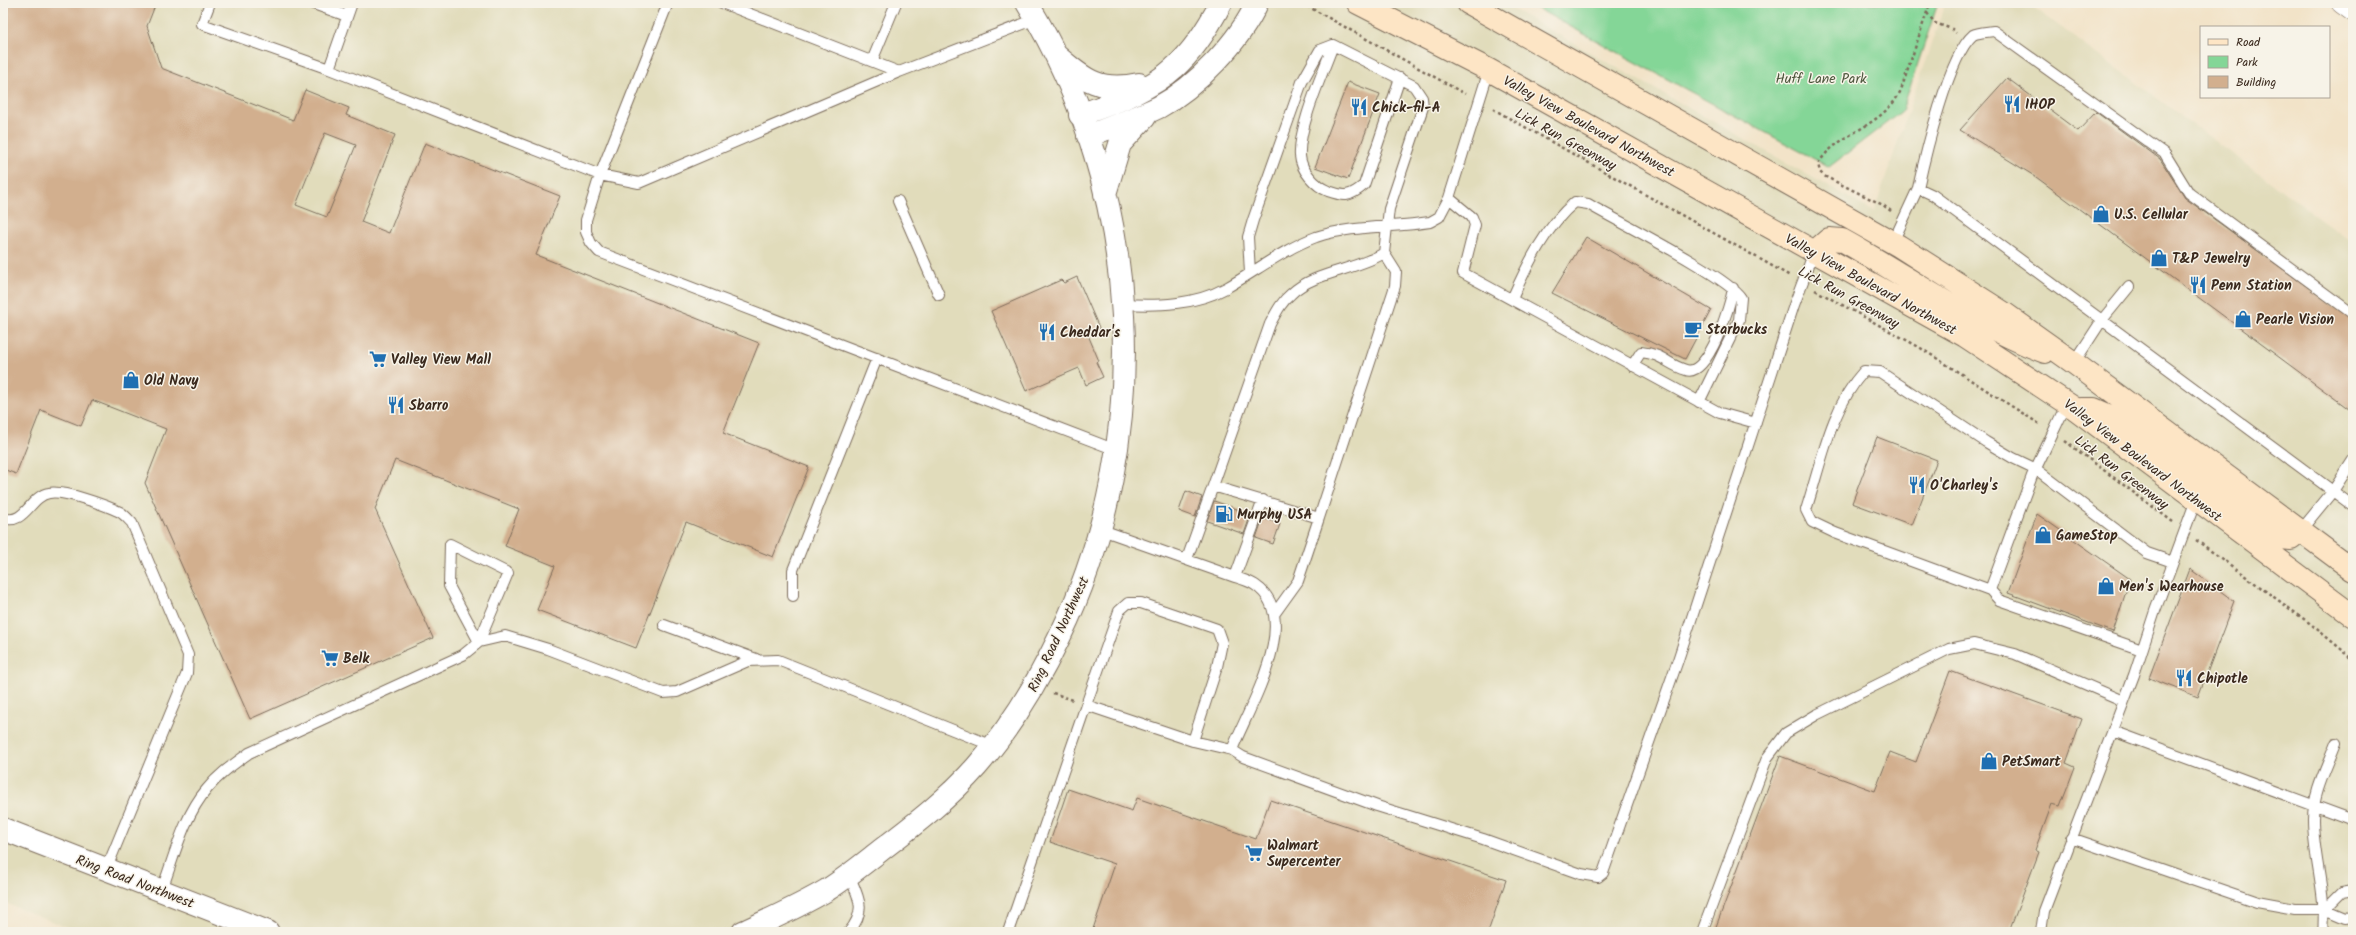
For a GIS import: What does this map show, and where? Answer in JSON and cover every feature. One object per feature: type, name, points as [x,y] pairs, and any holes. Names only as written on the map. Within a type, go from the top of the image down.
[{"type":"main road","name":"Valley View Boulevard Northwest","points":[[1358,3],[1489,70],[1965,336],[2070,406],[2353,616]]},
{"type":"main road","points":[[1468,3],[1893,242],[2004,313],[2301,530],[2353,570]]},
{"type":"main road","points":[[1814,252],[1829,240],[1842,240],[1947,303],[2020,343],[2074,363]]},
{"type":"main road","points":[[2070,406],[2094,409],[2117,419],[2280,538],[2291,539],[2301,530]]},
{"type":"street","points":[[1080,115],[1129,95],[1174,68],[1194,46],[1221,3]]},
{"type":"street","points":[[1105,194],[1120,144],[1136,124],[1153,109],[1185,88],[1212,64],[1238,34],[1257,3]]},
{"type":"street","points":[[2342,3],[2353,11]]},
{"type":"street","name":"Ring Road Northwest","points":[[743,932],[791,910],[849,875],[938,804],[975,768],[993,746],[1027,698],[1044,669],[1075,604],[1102,530],[1118,451],[1124,390],[1123,304],[1116,243],[1105,194],[1088,136],[1054,53],[1032,11]]},
{"type":"street","points":[[1054,53],[1076,72],[1095,83],[1112,88],[1138,84],[1164,75]]},
{"type":"street","points":[[1088,136],[1153,109]]},
{"type":"street","name":"Ring Road Northwest","points":[[3,829],[161,892],[268,932]]},
{"type":"lane","points":[[210,3],[202,24],[329,69],[600,175],[639,183],[899,72],[1032,11]]},
{"type":"lane","points":[[311,3],[348,16]]},
{"type":"lane","points":[[329,69],[352,3]]},
{"type":"lane","points":[[668,3],[600,175],[586,220],[586,232],[591,243],[599,252],[1118,451]]},
{"type":"lane","points":[[722,3],[899,72]]},
{"type":"lane","points":[[872,61],[896,3]]},
{"type":"lane","points":[[1893,242],[1918,188],[1946,85],[1965,44],[1974,34],[1994,31],[2165,154],[2188,193],[2353,314]]},
{"type":"lane","points":[[1334,45],[1315,92],[1303,138],[1300,157],[1309,177],[1324,190],[1342,196],[1355,193],[1364,186],[1400,78]]},
{"type":"lane","points":[[1250,273],[1250,231],[1302,82],[1320,50],[1334,45],[1414,86],[1422,98],[1423,107],[1389,209],[1385,227],[1384,253],[1396,272],[1395,286],[1298,580],[1274,614]]},
{"type":"lane","points":[[1123,304],[1171,304],[1200,299],[1225,288],[1298,244],[1318,237],[1348,230],[1430,222],[1439,217],[1449,198],[1489,70]]},
{"type":"lane","points":[[1918,188],[1933,195],[2353,506]]},
{"type":"lane","points":[[1449,198],[1472,216],[1476,225],[1463,273],[1720,413],[1756,423]]},
{"type":"lane","points":[[898,201],[939,295]]},
{"type":"lane","points":[[1512,299],[1560,214],[1575,202],[1588,204],[1733,288],[1741,298],[1739,320],[1699,402]]},
{"type":"lane","points":[[1086,705],[1193,741],[1232,750],[1243,757],[1377,806],[1484,840],[1581,874],[1598,877],[1603,873],[1678,660],[1794,305],[1804,284],[1814,252]]},
{"type":"lane","points":[[1188,559],[1270,324],[1280,306],[1292,292],[1316,280],[1370,262],[1384,253]]},
{"type":"lane","points":[[2074,363],[2102,320],[2130,287]]},
{"type":"lane","points":[[1632,366],[1641,352],[1655,353],[1687,371],[1696,370],[1705,360],[1716,340],[1731,304],[1733,288]]},
{"type":"lane","points":[[793,596],[793,570],[877,358]]},
{"type":"lane","points":[[2142,650],[1999,600],[1990,590],[1835,533],[1812,522],[1806,510],[1835,421],[1851,386],[1864,371],[1880,372],[2012,458],[2036,469],[2147,552],[2173,562]]},
{"type":"lane","points":[[1990,590],[2036,469],[2053,432],[2070,406]]},
{"type":"lane","points":[[2301,530],[2333,490],[2353,460]]},
{"type":"lane","points":[[1213,486],[1319,518]]},
{"type":"lane","points":[[3,518],[8,520],[18,518],[27,511],[34,502],[49,493],[64,494],[121,513],[128,518],[188,655],[187,674],[106,870]]},
{"type":"lane","points":[[1235,577],[1263,500]]},
{"type":"lane","points":[[2041,932],[2044,911],[2113,731],[2196,500]]},
{"type":"lane","points":[[1102,530],[1188,559],[1235,577],[1259,589],[1268,599],[1274,614],[1276,626],[1269,658],[1259,688],[1232,750]]},
{"type":"lane","points":[[450,544],[508,573],[479,642],[450,586],[450,544]]},
{"type":"lane","points":[[1008,932],[1119,611],[1128,603],[1141,603],[1195,620],[1216,629],[1222,644],[1217,667],[1193,741]]},
{"type":"lane","points":[[664,625],[756,659]]},
{"type":"lane","points":[[161,892],[194,807],[207,789],[226,769],[249,753],[463,655],[479,642],[505,636],[548,649],[664,692],[677,692],[748,661],[756,659],[778,660],[993,746]]},
{"type":"lane","points":[[1702,932],[1767,758],[1786,732],[1816,715],[1949,649],[1974,644],[2015,654],[2124,701]]},
{"type":"lane","points":[[2113,731],[2353,820]]},
{"type":"lane","points":[[2322,932],[2325,909],[2314,841],[2314,806],[2336,743]]},
{"type":"lane","points":[[2071,838],[2257,902],[2294,908],[2325,909],[2346,918],[2353,917]]},
{"type":"lane","points":[[849,875],[860,900],[861,911],[856,923],[849,932]]},
{"type":"lane","points":[[2325,909],[2342,892],[2353,890]]},
{"type":"path","name":"Lick Run Greenway","points":[[1302,3],[1804,284],[1920,347],[2053,432],[2184,532],[2312,625],[2353,659]]},
{"type":"path","points":[[1883,205],[1824,176],[1820,172],[1818,164],[1829,152],[1884,114],[1894,103],[1901,90],[1930,3]]},
{"type":"path","points":[[1927,13],[1935,23],[1952,28],[1965,44]]},
{"type":"path","points":[[1027,698],[1049,692],[1086,705]]},
{"type":"shaded area","points":[[3,3],[1502,3],[1874,212],[1945,3],[2028,3],[2353,243],[2353,932],[79,932],[3,902]]},
{"type":"green space","name":"Huff Lane Park","points":[[1527,3],[1938,3],[1902,111],[1829,167]]},
{"type":"building","name":"Valley View Mall","points":[[3,3],[156,3],[147,26],[161,68],[293,120],[305,90],[349,108],[346,115],[395,135],[361,222],[389,233],[425,143],[560,196],[536,255],[759,343],[723,433],[809,467],[773,557],[686,522],[636,648],[537,610],[555,566],[505,546],[519,509],[395,460],[375,509],[433,638],[250,719],[145,483],[166,429],[92,400],[81,426],[41,410],[16,474],[3,469]],"holes":[[[325,133],[356,145],[327,217],[296,205]]]},
{"type":"building","points":[[2007,78],[2078,131],[2096,112],[2160,159],[2185,198],[2353,320],[2353,412],[2036,177],[1960,130]]},
{"type":"building","points":[[1348,82],[1380,94],[1348,179],[1315,167]]},
{"type":"building","points":[[1586,237],[1711,310],[1685,359],[1552,293]]},
{"type":"building","name":"Cheddar's","points":[[1077,277],[1100,330],[1088,335],[1099,361],[1096,362],[1103,377],[1086,385],[1079,368],[1026,391],[991,311],[1061,280],[1064,283]]},
{"type":"building","points":[[1877,437],[1937,460],[1912,525],[1852,503]]},
{"type":"building","points":[[1186,491],[1202,497],[1195,517],[1179,511]]},
{"type":"building","points":[[1214,501],[1251,514],[1244,534],[1207,521]]},
{"type":"building","points":[[2037,514],[2130,579],[2113,632],[2008,593]]},
{"type":"building","points":[[1263,518],[1280,524],[1273,544],[1256,538]]},
{"type":"building","points":[[2190,569],[2234,601],[2198,697],[2149,678]]},
{"type":"building","points":[[1950,671],[2082,719],[2066,763],[2075,767],[2060,806],[2052,804],[2035,850],[2039,852],[2009,932],[1714,932],[1780,756],[1875,791],[1890,752],[1916,762]]},
{"type":"building","name":"Walmart Supercenter","points":[[1068,789],[1132,811],[1137,798],[1256,839],[1270,800],[1506,880],[1488,932],[1092,932],[1115,864],[1050,842]]},
{"type":"place","name":"IHOP","points":[[2012,104]]},
{"type":"place","name":"Chick-fil-A","points":[[1359,107]]},
{"type":"place","name":"U.S. Cellular","points":[[2101,214]]},
{"type":"place","name":"T&P Jewelry","points":[[2159,258]]},
{"type":"place","name":"Penn Station","points":[[2198,285]]},
{"type":"place","name":"Pearle Vision","points":[[2243,319]]},
{"type":"place","name":"Starbucks","points":[[1693,329]]},
{"type":"place","name":"Cheddar's","points":[[1047,332]]},
{"type":"place","name":"Valley View Mall","points":[[378,359]]},
{"type":"place","name":"Old Navy","points":[[131,380]]},
{"type":"place","name":"Sbarro","points":[[396,405]]},
{"type":"place","name":"O'Charley's","points":[[1917,485]]},
{"type":"place","name":"Murphy USA","points":[[1224,514]]},
{"type":"place","name":"GameStop","points":[[2043,535]]},
{"type":"place","name":"Men's Wearhouse","points":[[2106,586]]},
{"type":"place","name":"Belk","points":[[330,658]]},
{"type":"place","name":"Chipotle","points":[[2184,678]]},
{"type":"place","name":"PetSmart","points":[[1989,761]]},
{"type":"place","name":"Walmart Supercenter","points":[[1254,853]]}]
